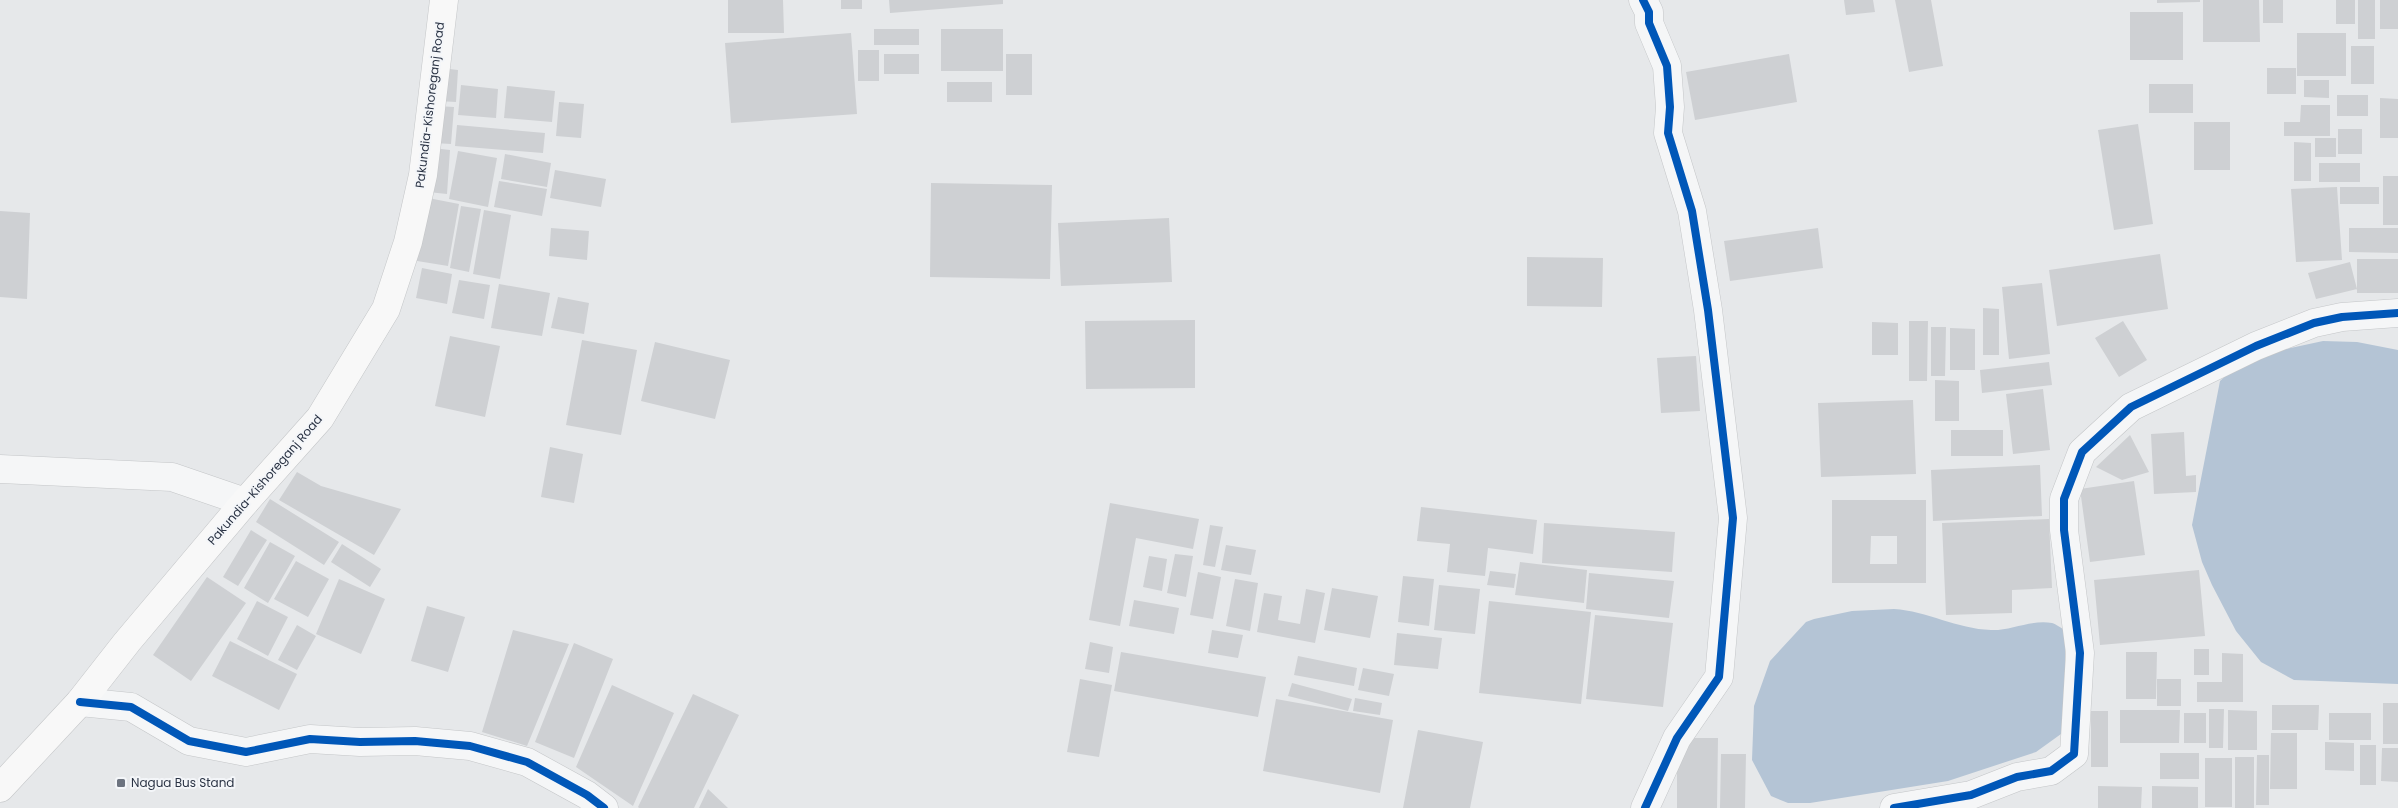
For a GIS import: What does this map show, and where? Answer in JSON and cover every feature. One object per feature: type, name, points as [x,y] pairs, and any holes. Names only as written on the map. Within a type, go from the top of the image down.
[{"type":"main road","name":"Pakundia-Kishoreganj Road","points":[[0,788],[80,702],[127,642],[245,502],[320,418],[386,309],[408,242],[423,175],[444,0]]},
{"type":"street","points":[[1643,0],[1649,12],[1649,23],[1667,66],[1670,107],[1668,133],[1692,211],[1708,310],[1733,518],[1719,678],[1677,738],[1645,808]]},
{"type":"street","points":[[1894,808],[1971,795],[2017,777],[2051,771],[2074,754],[2080,653],[2064,530],[2064,499],[2082,452],[2131,407],[2256,346],[2314,323],[2333,319],[2398,313]]},
{"type":"street","points":[[0,469],[172,477],[245,502]]},
{"type":"street","points":[[80,702],[131,707],[189,741],[246,752],[310,739],[415,741],[470,746],[527,762],[587,795],[604,808]]},
{"type":"water","points":[[2323,341],[2357,342],[2398,350],[2398,684],[2294,680],[2261,662],[2236,631],[2212,585],[2202,562],[2192,525],[2220,381],[2245,358]]},
{"type":"water","points":[[1906,610],[1978,629],[1998,630],[2044,622],[2054,624],[2065,630],[2065,719],[2061,734],[2036,752],[1948,781],[1810,803],[1788,803],[1771,796],[1752,760],[1754,706],[1770,661],[1806,622],[1852,611]]},
{"type":"building","points":[[728,0],[783,0],[784,33],[728,33]]},
{"type":"building","points":[[841,0],[862,0],[862,9],[841,9]]},
{"type":"building","points":[[889,0],[1003,0],[1003,4],[890,13]]},
{"type":"building","points":[[1844,0],[1873,0],[1875,12],[1846,15]]},
{"type":"building","points":[[1895,0],[1931,0],[1943,66],[1909,72]]},
{"type":"building","points":[[2157,0],[2200,0],[2200,2],[2157,3]]},
{"type":"building","points":[[2203,0],[2259,0],[2260,42],[2203,42]]},
{"type":"building","points":[[2263,0],[2283,0],[2283,23],[2263,23]]},
{"type":"building","points":[[2336,0],[2355,0],[2355,24],[2336,24]]},
{"type":"building","points":[[2358,0],[2375,0],[2375,39],[2358,39]]},
{"type":"building","points":[[2380,0],[2398,0],[2398,29],[2380,29]]},
{"type":"building","points":[[2130,12],[2183,12],[2183,60],[2130,60]]},
{"type":"building","points":[[874,29],[919,29],[919,45],[874,45]]},
{"type":"building","points":[[941,29],[1003,29],[1003,71],[941,71]]},
{"type":"building","points":[[851,33],[857,114],[731,123],[725,43]]},
{"type":"building","points":[[2297,33],[2346,33],[2346,76],[2297,76]]},
{"type":"building","points":[[2351,46],[2374,46],[2374,84],[2351,84]]},
{"type":"building","points":[[858,50],[879,50],[879,81],[858,81]]},
{"type":"building","points":[[884,54],[919,54],[919,74],[884,74]]},
{"type":"building","points":[[1006,54],[1032,54],[1032,95],[1006,95]]},
{"type":"building","points":[[1789,54],[1797,102],[1695,120],[1686,72]]},
{"type":"building","points":[[441,68],[458,70],[456,102],[438,101]]},
{"type":"building","points":[[2267,68],[2296,68],[2296,94],[2267,94]]},
{"type":"building","points":[[2304,80],[2329,80],[2329,98],[2304,97]]},
{"type":"building","points":[[947,82],[992,82],[992,102],[947,102]]},
{"type":"building","points":[[2149,84],[2193,84],[2193,113],[2149,113]]},
{"type":"building","points":[[461,85],[498,89],[496,118],[458,115]]},
{"type":"building","points":[[507,86],[555,91],[552,122],[504,118]]},
{"type":"building","points":[[2337,95],[2368,95],[2368,116],[2337,116]]},
{"type":"building","points":[[2380,98],[2398,99],[2398,138],[2380,138]]},
{"type":"building","points":[[559,102],[584,104],[581,138],[556,136]]},
{"type":"building","points":[[2301,105],[2330,105],[2330,136],[2284,136],[2284,122],[2300,122]]},
{"type":"building","points":[[437,106],[454,107],[451,144],[434,143]]},
{"type":"building","points":[[2194,122],[2230,122],[2230,170],[2194,170]]},
{"type":"building","points":[[2138,124],[2153,224],[2114,230],[2098,130]]},
{"type":"building","points":[[457,125],[545,133],[543,153],[455,146]]},
{"type":"building","points":[[2338,129],[2362,129],[2362,154],[2338,154]]},
{"type":"building","points":[[2315,138],[2336,138],[2336,157],[2315,157]]},
{"type":"building","points":[[2294,142],[2311,143],[2311,181],[2294,181]]},
{"type":"building","points":[[432,148],[450,150],[447,194],[428,192]]},
{"type":"building","points":[[458,151],[497,158],[488,207],[449,199]]},
{"type":"building","points":[[505,154],[551,163],[547,187],[501,179]]},
{"type":"building","points":[[2319,163],[2360,163],[2360,182],[2319,182]]},
{"type":"building","points":[[555,170],[606,179],[601,207],[550,198]]},
{"type":"building","points":[[2383,176],[2398,176],[2398,225],[2383,225]]},
{"type":"building","points":[[499,181],[547,189],[542,216],[494,207]]},
{"type":"building","points":[[931,183],[1052,185],[1050,279],[930,277]]},
{"type":"building","points":[[2337,187],[2342,260],[2296,262],[2291,189]]},
{"type":"building","points":[[2340,187],[2379,187],[2379,204],[2340,204]]},
{"type":"building","points":[[423,197],[459,204],[448,266],[411,260]]},
{"type":"building","points":[[461,206],[481,209],[469,272],[450,268]]},
{"type":"building","points":[[484,210],[511,215],[500,279],[473,274]]},
{"type":"building","points":[[0,211],[30,213],[27,299],[0,297]]},
{"type":"building","points":[[1169,218],[1172,282],[1061,286],[1058,223]]},
{"type":"building","points":[[551,228],[589,231],[587,260],[549,256]]},
{"type":"building","points":[[1818,228],[1823,268],[1730,281],[1724,241]]},
{"type":"building","points":[[2349,228],[2398,228],[2398,253],[2349,252]]},
{"type":"building","points":[[2160,254],[2168,309],[2057,326],[2049,270]]},
{"type":"building","points":[[1527,257],[1603,258],[1602,307],[1527,306]]},
{"type":"building","points":[[2357,259],[2398,259],[2398,293],[2357,293]]},
{"type":"building","points":[[2350,262],[2357,289],[2316,299],[2308,273]]},
{"type":"building","points":[[422,268],[452,274],[447,304],[416,298]]},
{"type":"building","points":[[459,280],[490,285],[484,319],[452,313]]},
{"type":"building","points":[[2042,283],[2050,354],[2009,359],[2002,287]]},
{"type":"building","points":[[499,284],[550,293],[542,336],[491,328]]},
{"type":"building","points":[[558,297],[589,303],[584,334],[551,328]]},
{"type":"building","points":[[1983,308],[1999,309],[1999,355],[1983,355]]},
{"type":"building","points":[[1195,320],[1195,388],[1086,389],[1085,321]]},
{"type":"building","points":[[1909,321],[1928,321],[1927,381],[1909,381]]},
{"type":"building","points":[[2123,321],[2147,360],[2119,377],[2095,338]]},
{"type":"building","points":[[1872,322],[1898,323],[1898,355],[1872,355]]},
{"type":"building","points":[[1931,327],[1946,327],[1945,376],[1931,376]]},
{"type":"building","points":[[1950,328],[1975,329],[1975,370],[1950,370]]},
{"type":"building","points":[[450,336],[500,346],[485,417],[435,406]]},
{"type":"building","points":[[582,340],[637,350],[621,435],[566,425]]},
{"type":"building","points":[[655,342],[730,360],[715,419],[641,401]]},
{"type":"building","points":[[1696,356],[1700,411],[1661,413],[1657,358]]},
{"type":"building","points":[[2049,362],[2052,385],[1982,393],[1980,370]]},
{"type":"building","points":[[1935,380],[1959,381],[1959,421],[1935,421]]},
{"type":"building","points":[[2043,389],[2050,450],[2013,454],[2006,394]]},
{"type":"building","points":[[1913,400],[1916,474],[1821,477],[1818,403]]},
{"type":"building","points":[[1951,430],[2003,430],[2003,456],[1951,456]]},
{"type":"building","points":[[2184,432],[2186,476],[2196,475],[2196,492],[2154,494],[2151,434]]},
{"type":"building","points":[[2130,435],[2149,472],[2122,480],[2096,467]]},
{"type":"building","points":[[550,447],[583,454],[574,503],[541,497]]},
{"type":"building","points":[[2040,465],[2042,516],[1933,521],[1931,470]]},
{"type":"building","points":[[297,472],[321,486],[401,509],[374,555],[279,500]]},
{"type":"building","points":[[2134,481],[2145,555],[2090,562],[2080,489]]},
{"type":"building","points":[[270,499],[339,542],[324,565],[256,522]]},
{"type":"building","points":[[1832,500],[1926,500],[1926,583],[1832,583]],"holes":[[[1871,536],[1897,536],[1897,564],[1870,564]]]},
{"type":"building","points":[[1110,503],[1199,519],[1193,549],[1136,538],[1120,626],[1089,620]]},
{"type":"building","points":[[1421,507],[1537,520],[1533,554],[1488,548],[1485,576],[1447,572],[1450,544],[1417,541]]},
{"type":"building","points":[[2049,519],[2052,588],[2012,590],[2012,613],[1946,615],[1942,523]]},
{"type":"building","points":[[1544,523],[1675,532],[1672,572],[1542,563]]},
{"type":"building","points":[[1210,525],[1223,527],[1215,567],[1203,565]]},
{"type":"building","points":[[251,530],[267,540],[238,586],[223,577]]},
{"type":"building","points":[[270,542],[295,556],[268,603],[244,588]]},
{"type":"building","points":[[342,544],[381,569],[370,587],[331,562]]},
{"type":"building","points":[[1226,545],[1256,550],[1251,575],[1221,570]]},
{"type":"building","points":[[1175,554],[1193,556],[1186,597],[1167,593]]},
{"type":"building","points":[[1149,556],[1167,559],[1162,591],[1143,587]]},
{"type":"building","points":[[296,561],[329,579],[308,617],[274,599]]},
{"type":"building","points":[[1520,562],[1587,570],[1584,603],[1515,595]]},
{"type":"building","points":[[2199,570],[2205,636],[2100,645],[2094,580]]},
{"type":"building","points":[[1490,571],[1516,574],[1514,588],[1487,585]]},
{"type":"building","points":[[1198,572],[1221,577],[1213,619],[1190,615]]},
{"type":"building","points":[[1589,573],[1674,581],[1669,618],[1586,609]]},
{"type":"building","points":[[1403,576],[1434,579],[1429,626],[1398,622]]},
{"type":"building","points":[[207,577],[246,603],[191,681],[153,655]]},
{"type":"building","points":[[339,579],[385,599],[361,654],[316,634]]},
{"type":"building","points":[[1235,579],[1258,583],[1250,631],[1226,626]]},
{"type":"building","points":[[1439,585],[1480,589],[1475,634],[1434,630]]},
{"type":"building","points":[[1332,588],[1378,596],[1370,638],[1324,630]]},
{"type":"building","points":[[1306,589],[1325,593],[1315,643],[1257,632],[1264,593],[1282,596],[1278,620],[1300,624]]},
{"type":"building","points":[[1134,600],[1179,608],[1174,634],[1129,626]]},
{"type":"building","points":[[257,601],[288,617],[268,656],[237,639]]},
{"type":"building","points":[[1489,601],[1591,612],[1581,704],[1479,693]]},
{"type":"building","points":[[427,606],[465,617],[448,672],[411,661]]},
{"type":"building","points":[[1595,615],[1673,623],[1663,707],[1586,699]]},
{"type":"building","points":[[297,625],[316,636],[297,670],[278,660]]},
{"type":"building","points":[[513,630],[569,644],[527,746],[482,732]]},
{"type":"building","points":[[1212,630],[1243,635],[1238,658],[1208,653]]},
{"type":"building","points":[[1397,633],[1442,638],[1438,669],[1394,665]]},
{"type":"building","points":[[230,641],[297,674],[279,710],[212,676]]},
{"type":"building","points":[[1090,642],[1113,647],[1109,673],[1085,669]]},
{"type":"building","points":[[574,643],[613,659],[574,758],[535,742]]},
{"type":"building","points":[[2194,649],[2209,649],[2209,675],[2194,675]]},
{"type":"building","points":[[1121,652],[1266,677],[1258,717],[1114,691]]},
{"type":"building","points":[[2126,652],[2157,652],[2156,699],[2126,699]]},
{"type":"building","points":[[2222,653],[2243,654],[2243,702],[2197,702],[2197,682],[2222,682]]},
{"type":"building","points":[[1298,656],[1357,668],[1354,686],[1294,675]]},
{"type":"building","points":[[1363,668],[1394,674],[1389,696],[1358,690]]},
{"type":"building","points":[[1080,679],[1112,685],[1099,757],[1067,752]]},
{"type":"building","points":[[2157,679],[2181,679],[2181,706],[2157,706]]},
{"type":"building","points":[[1292,683],[1352,699],[1348,711],[1288,696]]},
{"type":"building","points":[[612,685],[674,713],[633,806],[576,767]]},
{"type":"building","points":[[693,694],[739,715],[694,808],[639,808],[638,807]]},
{"type":"building","points":[[1355,698],[1382,703],[1380,715],[1353,711]]},
{"type":"building","points":[[1276,699],[1393,720],[1380,793],[1263,771]]},
{"type":"building","points":[[2383,703],[2398,703],[2398,744],[2383,744]]},
{"type":"building","points":[[2272,705],[2319,705],[2318,730],[2272,730]]},
{"type":"building","points":[[2209,709],[2224,709],[2223,748],[2209,748]]},
{"type":"building","points":[[2120,710],[2180,710],[2179,743],[2120,743]]},
{"type":"building","points":[[2228,710],[2257,711],[2257,750],[2228,750]]},
{"type":"building","points":[[2091,711],[2108,711],[2108,767],[2091,767]]},
{"type":"building","points":[[2184,713],[2206,713],[2206,743],[2184,743]]},
{"type":"building","points":[[2329,713],[2371,713],[2371,740],[2329,740]]},
{"type":"building","points":[[1418,730],[1483,742],[1470,808],[1403,808]]},
{"type":"building","points":[[2271,733],[2297,733],[2297,789],[2270,789]]},
{"type":"building","points":[[1677,738],[1718,738],[1717,808],[1677,808]]},
{"type":"building","points":[[2325,742],[2354,743],[2354,771],[2325,770]]},
{"type":"building","points":[[2360,745],[2376,745],[2376,785],[2360,785]]},
{"type":"building","points":[[2382,748],[2398,748],[2398,782],[2381,781]]},
{"type":"building","points":[[2160,753],[2199,753],[2199,779],[2160,779]]},
{"type":"building","points":[[1721,754],[1746,754],[1745,808],[1720,808]]},
{"type":"building","points":[[2257,755],[2269,755],[2269,805],[2256,805]]},
{"type":"building","points":[[2235,757],[2254,757],[2254,808],[2235,808]]},
{"type":"building","points":[[2205,758],[2232,758],[2232,807],[2205,807]]},
{"type":"building","points":[[2098,786],[2142,787],[2141,808],[2098,808]]},
{"type":"building","points":[[2152,786],[2198,787],[2198,808],[2152,808]]},
{"type":"building","points":[[708,789],[728,808],[699,808]]},
{"type":"cycle path","points":[[1643,0],[1649,12],[1649,23],[1667,66],[1670,107],[1668,133],[1692,211],[1708,310],[1733,518],[1719,677],[1677,738],[1645,808]]},
{"type":"cycle path","points":[[1894,808],[1971,795],[2017,777],[2051,771],[2074,754],[2080,653],[2064,530],[2064,499],[2082,452],[2131,407],[2256,346],[2314,323],[2342,317],[2398,313]]},
{"type":"cycle path","points":[[80,702],[131,707],[189,741],[246,752],[310,739],[360,742],[415,741],[470,746],[527,762],[587,795],[604,808]]},
{"type":"place","name":"Nagua Bus Stand","points":[[121,783]]}]
